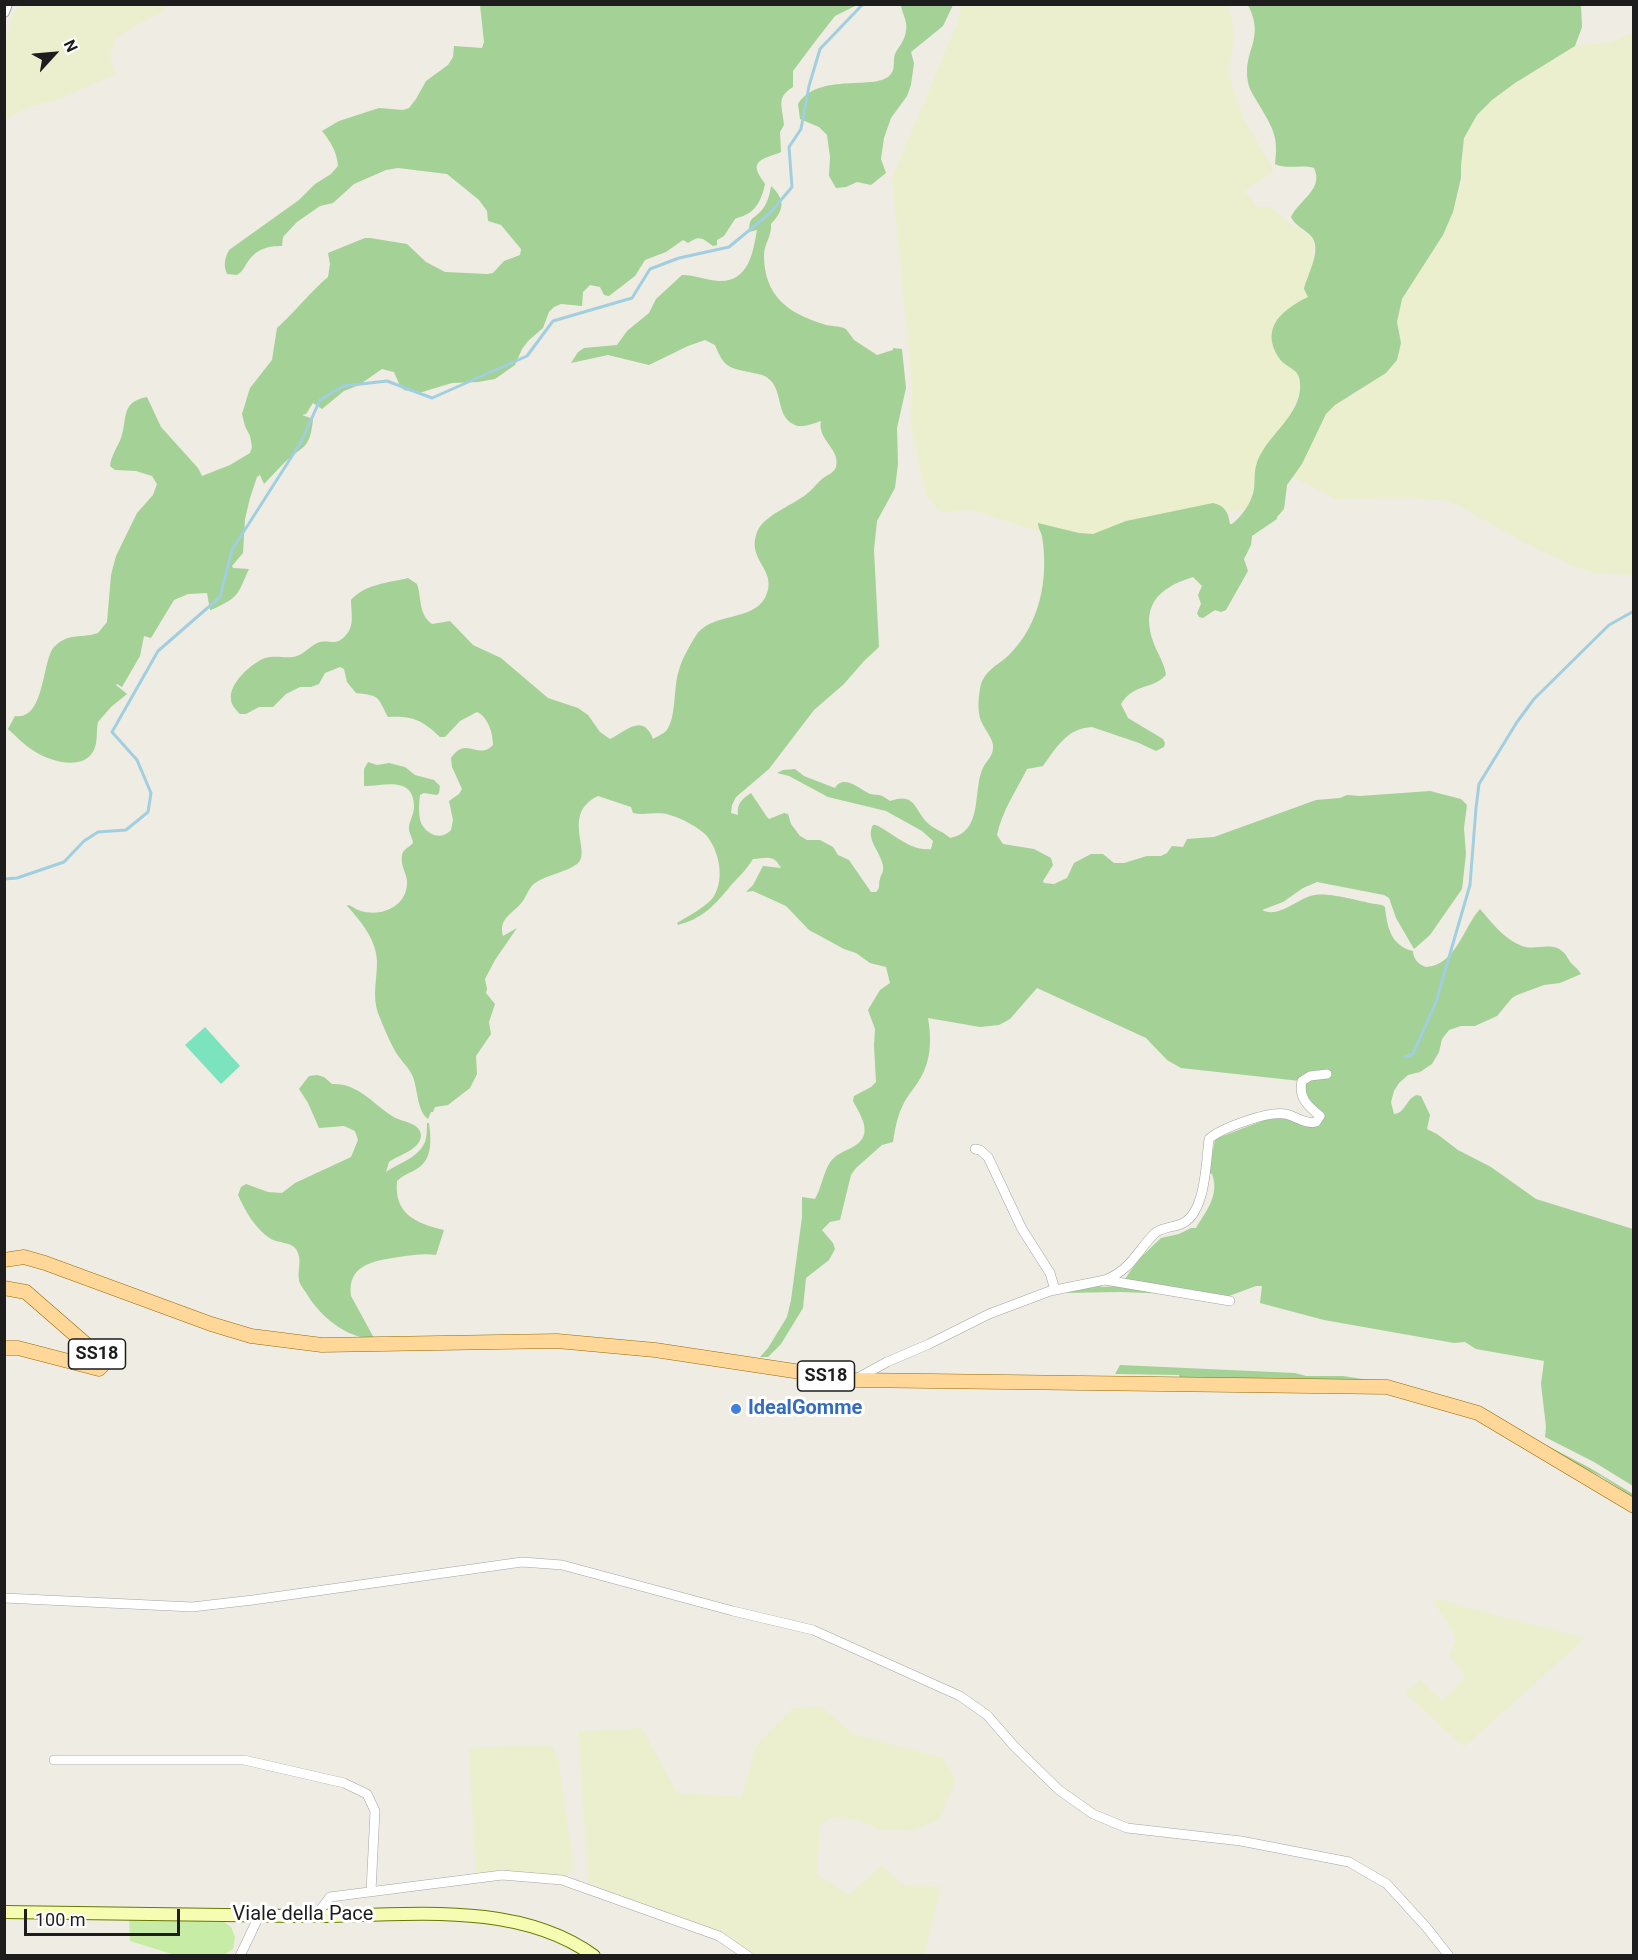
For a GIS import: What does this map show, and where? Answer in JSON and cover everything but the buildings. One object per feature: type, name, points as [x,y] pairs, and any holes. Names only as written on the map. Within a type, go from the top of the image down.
[{"type":"main road","name":"SS18","points":[[4,1260],[24,1257],[45,1263],[211,1324],[251,1336],[322,1345],[557,1341],[655,1350],[854,1380],[1387,1387],[1478,1413],[1634,1506]]},
{"type":"main road","name":"SS18","points":[[4,1288],[26,1292],[96,1353],[102,1360],[102,1366],[99,1369],[18,1348],[4,1348]]},
{"type":"main road","name":"Viale della Pace","points":[[4,1912],[315,1917],[459,1914],[503,1919],[548,1931],[594,1956]]},
{"type":"street","points":[[4,12],[7,4]]},
{"type":"street","points":[[854,1380],[886,1362],[929,1344],[988,1314],[1055,1290],[1116,1276],[1130,1265],[1158,1231],[1179,1226],[1195,1214],[1209,1139],[1215,1133],[1265,1115],[1283,1113],[1308,1123],[1316,1122],[1320,1116],[1304,1101],[1302,1081],[1310,1076],[1327,1074]]},
{"type":"street","points":[[975,1149],[981,1150],[988,1157],[1022,1229],[1050,1273],[1055,1290]]},
{"type":"street","points":[[1105,1280],[1230,1301]]},
{"type":"street","points":[[4,1598],[192,1607],[522,1562],[562,1565],[813,1630],[960,1696],[987,1715],[1014,1746],[1059,1790],[1093,1814],[1126,1828],[1241,1841],[1348,1862],[1387,1884],[1449,1956]]},
{"type":"street","points":[[54,1760],[244,1760],[344,1783],[367,1794],[375,1811],[371,1891]]},
{"type":"street","points":[[315,1917],[330,1897],[502,1875],[562,1880],[719,1936],[748,1956]]},
{"type":"street","points":[[240,1956],[259,1916]]},
{"type":"green space","points":[[20,5],[166,5],[166,9],[116,37],[110,57],[115,74],[62,98],[29,107],[5,119],[5,44],[13,15]]},
{"type":"green space","points":[[480,5],[857,5],[835,16],[793,71],[793,87],[784,95],[781,103],[784,125],[780,132],[781,152],[758,163],[758,172],[765,184],[759,202],[749,213],[735,219],[724,236],[717,240],[717,245],[713,246],[701,238],[688,243],[683,240],[666,252],[645,260],[635,276],[609,296],[604,295],[600,287],[590,285],[583,292],[582,306],[561,304],[554,307],[549,312],[543,328],[522,349],[515,365],[495,379],[452,383],[419,393],[404,390],[394,372],[382,369],[359,385],[344,391],[322,409],[313,403],[306,414],[302,415],[313,419],[310,436],[305,445],[264,484],[260,475],[257,477],[245,519],[243,553],[232,566],[249,569],[233,598],[211,610],[207,593],[188,594],[174,600],[151,638],[144,636],[140,656],[122,687],[116,685],[127,694],[98,722],[95,747],[89,757],[74,763],[57,761],[34,751],[8,729],[15,716],[25,715],[32,709],[54,647],[65,639],[98,633],[107,622],[111,575],[116,556],[137,513],[153,495],[157,484],[152,476],[136,471],[115,470],[110,466],[121,438],[129,407],[138,399],[147,397],[161,427],[198,468],[202,476],[230,465],[250,453],[252,447],[250,436],[242,414],[250,388],[272,360],[277,328],[328,277],[330,264],[328,253],[370,238],[407,244],[426,262],[445,272],[487,274],[493,273],[504,261],[520,255],[521,249],[501,225],[488,221],[487,211],[479,200],[447,174],[398,168],[386,170],[354,184],[333,203],[320,206],[297,222],[283,237],[282,246],[258,251],[237,275],[227,274],[225,268],[229,250],[299,200],[338,166],[333,147],[322,131],[339,121],[379,108],[403,110],[409,108],[426,81],[448,65],[453,57],[454,46],[482,48],[484,42]]},
{"type":"green space","points":[[901,5],[953,5],[943,26],[911,52],[914,63],[911,85],[907,96],[891,118],[884,138],[881,159],[886,173],[871,185],[857,182],[836,188],[829,176],[830,157],[827,135],[819,127],[800,119],[798,104],[807,94],[820,88],[874,82],[891,74],[895,54],[906,31]]},
{"type":"green space","points":[[961,5],[1229,5],[1234,35],[1228,74],[1244,119],[1274,171],[1244,191],[1257,207],[1271,207],[1288,222],[1311,236],[1314,244],[1313,262],[1306,280],[1308,297],[1293,304],[1292,367],[1299,380],[1299,394],[1291,413],[1256,465],[1254,491],[1246,509],[1228,512],[1221,505],[1107,533],[1057,537],[972,510],[941,512],[926,495],[911,425],[912,385],[892,178],[957,24]]},
{"type":"green space","points":[[1248,5],[1581,5],[1582,27],[1575,46],[1515,83],[1492,100],[1477,115],[1464,138],[1461,178],[1453,212],[1443,235],[1402,299],[1397,322],[1401,343],[1397,360],[1386,373],[1335,405],[1326,414],[1302,464],[1287,485],[1284,509],[1277,519],[1252,536],[1251,545],[1244,559],[1248,571],[1226,610],[1221,612],[1215,610],[1203,618],[1199,617],[1197,613],[1201,604],[1198,595],[1202,586],[1193,577],[1170,587],[1155,601],[1149,619],[1150,631],[1166,675],[1161,680],[1132,693],[1121,704],[1128,718],[1163,739],[1164,747],[1156,751],[1092,727],[1076,731],[1063,740],[1043,766],[1027,769],[1006,809],[997,835],[1003,844],[1034,849],[1051,858],[1053,865],[1043,881],[1054,884],[1067,878],[1074,863],[1091,854],[1103,854],[1114,863],[1124,863],[1147,856],[1161,856],[1167,853],[1172,846],[1183,847],[1187,839],[1214,837],[1316,800],[1340,798],[1347,795],[1430,791],[1461,799],[1467,805],[1464,828],[1466,854],[1462,889],[1430,935],[1414,949],[1396,918],[1389,898],[1384,895],[1317,882],[1303,888],[1283,902],[1262,910],[1275,912],[1309,897],[1322,894],[1382,905],[1385,907],[1387,922],[1395,940],[1413,951],[1417,961],[1426,967],[1436,965],[1452,953],[1480,909],[1510,939],[1522,946],[1559,949],[1578,969],[1581,974],[1560,983],[1544,985],[1517,995],[1497,1016],[1475,1026],[1461,1026],[1449,1030],[1442,1039],[1439,1052],[1432,1064],[1420,1072],[1408,1075],[1399,1083],[1391,1102],[1394,1114],[1401,1111],[1413,1097],[1421,1096],[1430,1115],[1427,1129],[1458,1150],[1491,1167],[1536,1199],[1633,1229],[1633,1486],[1594,1462],[1545,1437],[1541,1384],[1544,1361],[1476,1349],[1465,1342],[1454,1343],[1324,1320],[1260,1303],[1262,1286],[1229,1296],[1120,1292],[1061,1293],[1091,1284],[1103,1287],[1116,1286],[1161,1238],[1196,1228],[1213,1196],[1214,1182],[1212,1174],[1209,1173],[1215,1139],[1270,1118],[1317,1120],[1303,1102],[1300,1081],[1181,1068],[1167,1060],[1146,1038],[1037,988],[1010,1019],[999,1025],[980,1027],[928,1018],[930,1043],[926,1067],[901,1110],[893,1142],[882,1145],[851,1175],[840,1220],[830,1222],[822,1230],[835,1249],[829,1260],[806,1278],[803,1308],[781,1344],[768,1357],[760,1357],[787,1317],[802,1217],[802,1197],[815,1199],[831,1161],[858,1143],[865,1132],[863,1120],[853,1101],[854,1096],[876,1082],[875,1029],[868,1010],[880,990],[890,983],[886,967],[870,963],[856,953],[809,930],[786,906],[753,891],[746,892],[753,885],[763,866],[781,868],[776,861],[769,858],[753,859],[712,907],[700,916],[678,925],[677,923],[708,903],[717,889],[719,864],[711,841],[699,829],[679,818],[656,813],[633,813],[631,807],[598,796],[587,804],[581,813],[579,833],[581,859],[567,870],[535,883],[522,902],[504,920],[503,936],[517,928],[485,979],[486,993],[495,1004],[489,1022],[491,1034],[476,1056],[477,1074],[470,1088],[448,1105],[435,1107],[428,1119],[420,1106],[413,1077],[395,1051],[378,1013],[375,1000],[377,962],[374,946],[363,925],[347,906],[376,913],[391,908],[402,899],[407,884],[402,854],[413,843],[409,827],[414,810],[413,797],[409,790],[396,784],[364,786],[364,769],[368,762],[377,765],[389,763],[405,767],[415,775],[434,780],[440,786],[439,793],[420,795],[420,818],[428,832],[444,835],[451,830],[453,820],[449,801],[462,789],[452,767],[451,758],[462,749],[482,751],[493,745],[489,726],[477,712],[460,721],[445,737],[440,737],[417,720],[388,717],[378,699],[356,693],[347,682],[344,669],[340,667],[325,673],[319,684],[300,687],[286,694],[273,707],[259,707],[246,714],[240,714],[231,701],[231,693],[237,680],[254,664],[269,657],[296,656],[317,643],[339,641],[351,627],[351,600],[377,585],[408,578],[417,584],[422,611],[432,624],[450,621],[473,645],[501,658],[548,698],[578,708],[588,715],[600,732],[610,739],[639,725],[649,731],[653,739],[665,732],[669,727],[673,712],[680,666],[695,637],[701,629],[710,624],[751,611],[765,598],[768,580],[755,550],[758,530],[774,514],[803,496],[834,471],[837,461],[822,434],[821,421],[803,426],[793,424],[784,415],[777,391],[770,380],[763,375],[730,367],[722,360],[715,345],[705,340],[649,365],[608,355],[571,363],[578,352],[584,348],[617,345],[627,331],[649,313],[656,299],[682,275],[719,281],[737,277],[748,264],[754,247],[757,230],[749,232],[751,221],[765,206],[771,186],[779,196],[782,205],[779,214],[771,224],[764,251],[765,269],[773,292],[789,308],[810,320],[846,329],[854,340],[877,355],[893,350],[893,348],[902,349],[906,388],[897,428],[898,464],[895,488],[877,521],[874,550],[879,647],[844,684],[814,710],[769,769],[736,797],[731,813],[738,815],[741,802],[751,793],[769,819],[784,813],[788,814],[791,824],[800,836],[807,840],[820,840],[833,847],[838,855],[849,860],[871,892],[876,892],[883,868],[871,835],[873,825],[916,848],[931,849],[933,841],[922,831],[886,811],[828,797],[789,776],[777,773],[795,769],[804,776],[835,788],[842,782],[847,782],[890,801],[905,799],[914,804],[932,827],[950,838],[960,834],[968,828],[972,820],[979,779],[993,749],[979,712],[982,683],[987,673],[1020,643],[1040,600],[1044,552],[1038,523],[1093,534],[1126,521],[1213,503],[1225,510],[1232,524],[1249,504],[1254,489],[1255,469],[1260,456],[1298,401],[1299,377],[1279,358],[1273,347],[1272,338],[1273,329],[1283,314],[1290,307],[1308,297],[1304,289],[1315,256],[1315,243],[1312,237],[1291,217],[1310,194],[1316,182],[1316,175],[1314,168],[1284,167],[1275,164],[1275,138],[1248,82],[1248,61],[1255,27]]},
{"type":"green space","points":[[1633,32],[1633,575],[1594,573],[1576,567],[1518,539],[1451,501],[1408,498],[1336,499],[1293,477],[1326,414],[1335,405],[1363,389],[1401,343],[1397,322],[1402,299],[1443,235],[1464,178],[1461,166],[1464,138],[1477,115],[1492,100],[1515,83],[1575,46],[1612,42]]},
{"type":"green space","points":[[205,1027],[240,1066],[221,1084],[185,1045]]},
{"type":"green space","points":[[309,1076],[324,1077],[332,1084],[357,1090],[392,1116],[418,1128],[420,1141],[408,1152],[389,1162],[386,1172],[408,1160],[422,1148],[427,1135],[427,1123],[429,1123],[429,1154],[423,1164],[397,1181],[397,1192],[399,1202],[409,1215],[424,1224],[444,1230],[436,1255],[418,1254],[380,1260],[364,1266],[353,1277],[351,1296],[374,1338],[365,1338],[346,1331],[336,1326],[320,1312],[301,1286],[299,1257],[296,1249],[291,1245],[271,1239],[260,1231],[238,1195],[241,1187],[246,1184],[268,1192],[282,1193],[295,1183],[351,1157],[358,1140],[355,1131],[344,1126],[319,1128],[299,1089]]},
{"type":"green space","points":[[1120,1365],[1295,1373],[1306,1376],[1343,1376],[1440,1395],[1525,1434],[1590,1468],[1633,1494],[1633,1497],[1602,1477],[1452,1403],[1418,1394],[1337,1382],[1180,1380],[1179,1375],[1115,1374]]},
{"type":"green space","points":[[1439,1599],[1585,1638],[1464,1747],[1405,1693],[1420,1680],[1442,1701],[1466,1677],[1449,1655],[1456,1641],[1451,1627],[1434,1603]]},
{"type":"green space","points":[[822,1707],[852,1734],[943,1758],[956,1780],[939,1820],[913,1830],[879,1829],[859,1820],[834,1817],[820,1824],[817,1874],[849,1895],[882,1865],[903,1885],[941,1887],[924,1955],[748,1955],[719,1936],[589,1889],[578,1732],[642,1728],[677,1793],[742,1797],[756,1746],[793,1708]]},
{"type":"green space","points":[[538,1745],[553,1747],[558,1758],[574,1868],[562,1880],[476,1878],[469,1748]]},
{"type":"green space","points":[[129,1918],[220,1919],[231,1927],[235,1937],[233,1949],[224,1955],[175,1955],[130,1941]]},
{"type":"waterway","points":[[4,879],[17,878],[64,862],[84,841],[98,832],[126,830],[148,812],[151,793],[137,760],[112,732],[158,651],[220,597],[232,550],[301,442],[320,400],[343,386],[387,381],[432,398],[527,356],[553,321],[632,298],[650,269],[679,258],[729,247],[770,213],[792,187],[789,147],[801,129],[809,86],[820,49],[863,4]]},
{"type":"waterway","points":[[1405,1057],[1413,1054],[1436,1002],[1470,885],[1479,784],[1534,699],[1609,625],[1634,611]]},
{"type":"place","name":"IdealGomme","points":[[736,1409]]}]
